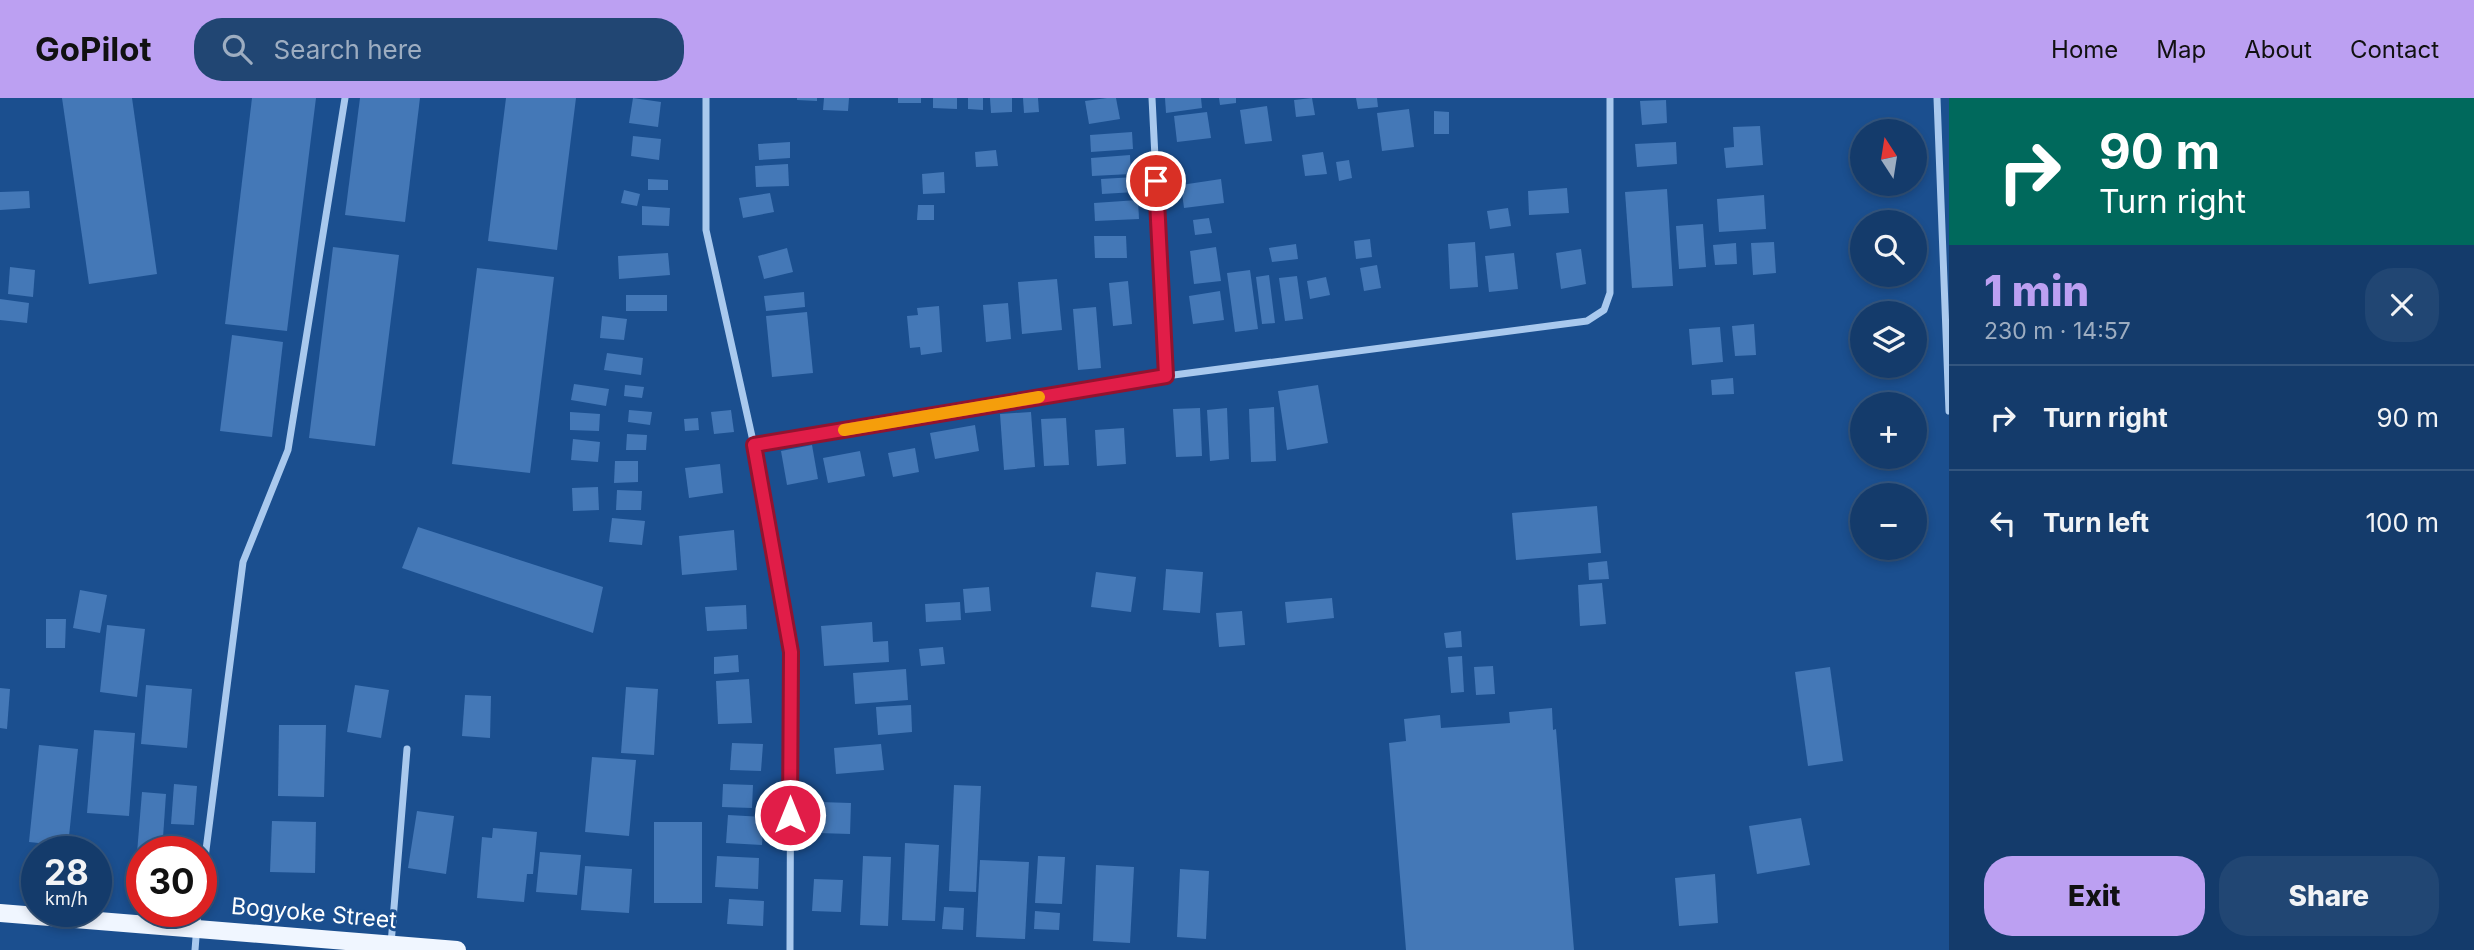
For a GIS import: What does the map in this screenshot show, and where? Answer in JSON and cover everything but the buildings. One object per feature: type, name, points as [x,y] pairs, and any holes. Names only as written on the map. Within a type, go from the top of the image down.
[{"type":"main road","name":"Bogyoke Street","points":[[0,913],[126,917]]},
{"type":"main road","name":"Bogyoke Street","points":[[217,922],[457,950]]},
{"type":"street","points":[[208,836],[243,562],[288,450],[345,98]]},
{"type":"street","points":[[706,98],[706,230],[754,445],[791,652],[790,950]]},
{"type":"street","points":[[1152,98],[1166,376]]},
{"type":"street","points":[[754,445],[1166,376],[1587,321],[1604,310],[1610,293],[1610,98]]},
{"type":"street","points":[[1937,98],[1949,411]]},
{"type":"street","points":[[391,944],[407,749]]},
{"type":"street","points":[[195,950],[197,927]]},
{"type":"slow traffic","points":[[844,430],[1039,397]]},
{"type":"route","points":[[790,815],[791,652],[754,445],[1166,376],[1156,181]]}]
